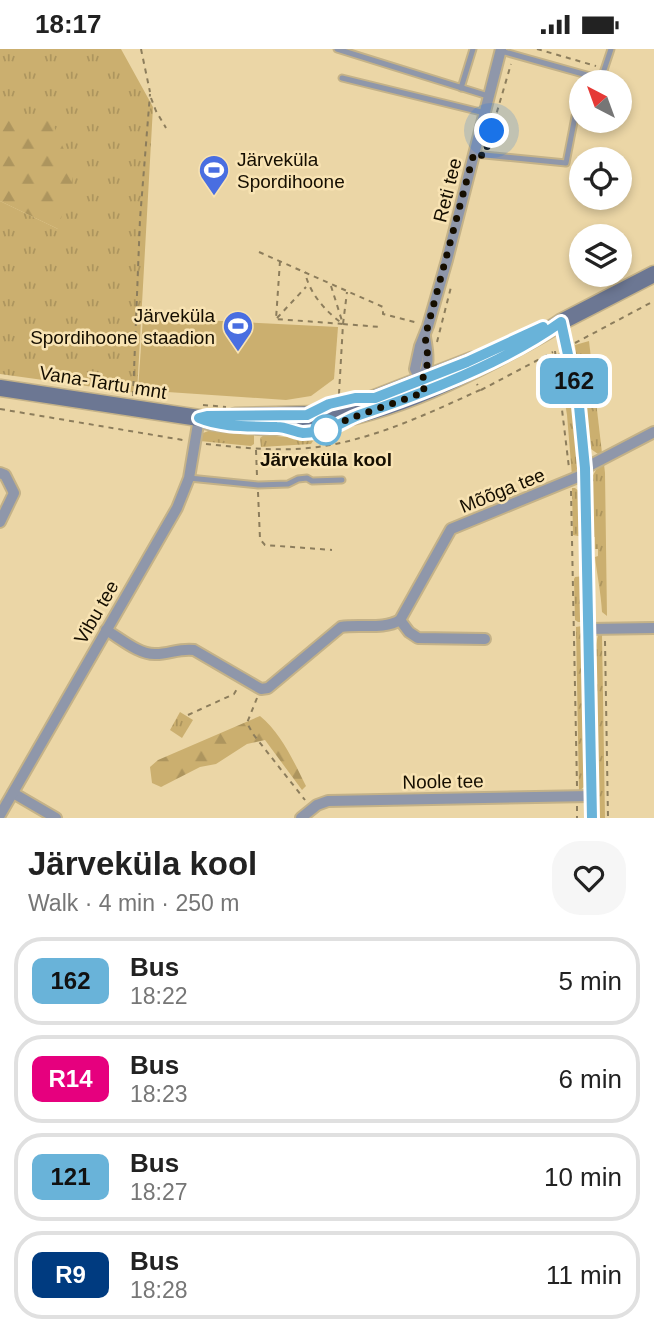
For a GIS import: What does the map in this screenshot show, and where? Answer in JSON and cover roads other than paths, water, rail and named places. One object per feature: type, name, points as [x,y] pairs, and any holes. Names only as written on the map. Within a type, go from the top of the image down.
[{"type":"street","name":"Reti tee","points":[[423,386],[415,369],[420,346],[425,337],[501,50]]},
{"type":"street","name":"Vana-Tartu mnt","points":[[0,388],[201,411],[207,416],[319,414],[471,372],[654,274]]},
{"type":"street","points":[[561,322],[579,406],[585,471],[592,818]]},
{"type":"street","name":"Vana-Tartu mnt","points":[[201,411],[206,422],[257,427],[323,424],[351,418],[423,386]]},
{"type":"street","name":"Vibu tee","points":[[0,815],[177,508],[190,478],[201,411]]},
{"type":"street","name":"Mõõga tee","points":[[400,620],[407,612],[452,529],[571,481],[654,432]]},
{"type":"street","points":[[0,473],[5,475],[14,493],[0,522]]},
{"type":"street","points":[[106,630],[144,653],[154,655],[183,649],[194,650],[261,689],[274,685],[341,628],[354,625],[392,625],[400,620],[409,632],[418,638],[485,639]]},
{"type":"street","points":[[588,629],[654,628]]},
{"type":"street","points":[[13,793],[56,818]]},
{"type":"street","name":"Noole tee","points":[[301,818],[328,801],[592,796]]},
{"type":"lane","points":[[337,49],[489,96]]},
{"type":"lane","points":[[461,88],[472,49]]},
{"type":"lane","name":"Reti tee","points":[[501,50],[601,79],[611,49]]},
{"type":"lane","points":[[342,78],[485,113]]},
{"type":"lane","points":[[474,153],[566,163],[572,133]]},
{"type":"lane","points":[[281,427],[303,433],[326,430],[351,418]]},
{"type":"lane","points":[[190,478],[258,485],[288,484],[307,478],[312,481],[342,480]]},
{"type":"place","name":"Järveküla Spordihoone","points":[[214,197]]},
{"type":"place","name":"Järveküla Spordihoone staadion","points":[[238,353]]},
{"type":"place","name":"Järveküla kool","points":[[326,430]]}]
